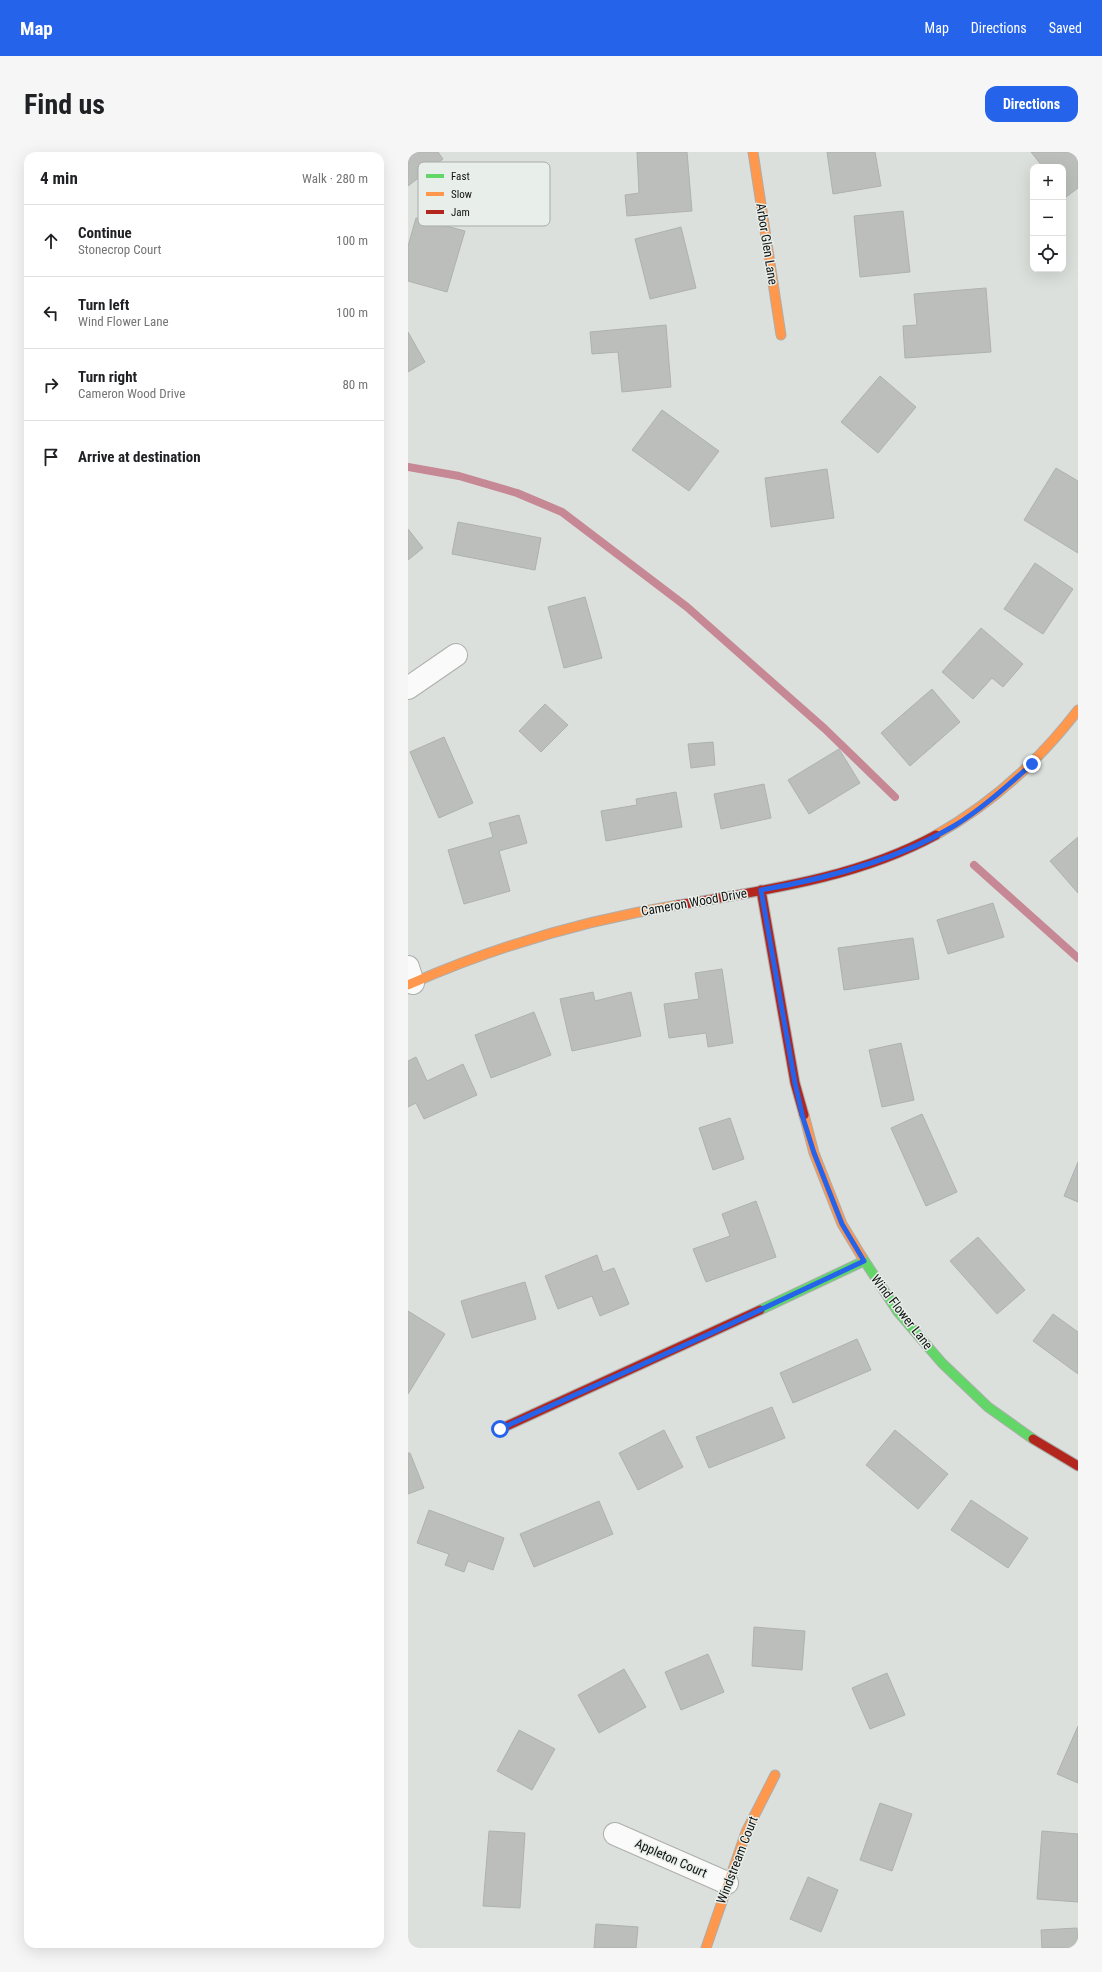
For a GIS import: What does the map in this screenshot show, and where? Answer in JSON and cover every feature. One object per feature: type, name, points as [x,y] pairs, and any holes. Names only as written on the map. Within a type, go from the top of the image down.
[{"type":"street","name":"Arbor Glen Lane","points":[[753,152],[781,335]]},
{"type":"street","points":[[408,688],[456,655]]},
{"type":"street","name":"Cameron Wood Drive","points":[[410,978],[546,934],[635,912],[796,884],[883,859],[907,850],[953,826],[995,796],[1032,764],[1078,710]]},
{"type":"street","name":"Wind Flower Lane","points":[[761,890],[795,1083],[803,1118],[814,1153],[842,1224],[864,1261],[898,1312],[942,1363],[988,1406],[1040,1444],[1078,1466]]},
{"type":"street","points":[[500,1429],[707,1335],[864,1261]]},
{"type":"street","name":"Windstream Court","points":[[706,1948],[727,1883],[746,1832],[775,1775]]},
{"type":"street","name":"Appleton Court","points":[[615,1834],[727,1883]]},
{"type":"building","points":[[408,152],[438,152],[443,159],[439,162],[418,162],[418,178],[408,186]]},
{"type":"building","points":[[637,152],[687,152],[692,211],[627,216],[625,195],[639,193]]},
{"type":"building","points":[[827,152],[875,152],[881,186],[833,194]]},
{"type":"building","points":[[1031,152],[1078,152],[1078,188],[1066,197],[1066,164],[1041,164]]},
{"type":"building","points":[[903,211],[910,272],[860,277],[854,216]]},
{"type":"building","points":[[416,218],[418,219],[418,226],[446,226],[465,231],[447,292],[408,281],[408,246]]},
{"type":"building","points":[[681,227],[696,288],[650,299],[635,239]]},
{"type":"building","points":[[986,288],[991,352],[905,358],[903,326],[917,325],[914,294]]},
{"type":"building","points":[[666,325],[671,387],[622,392],[618,352],[592,354],[590,332]]},
{"type":"building","points":[[408,332],[425,362],[408,372]]},
{"type":"building","points":[[880,376],[916,407],[878,453],[841,422]]},
{"type":"building","points":[[662,410],[719,451],[689,491],[632,450]]},
{"type":"building","points":[[1056,468],[1078,481],[1078,553],[1024,520]]},
{"type":"building","points":[[827,469],[834,518],[771,527],[765,478]]},
{"type":"building","points":[[458,522],[541,538],[535,570],[452,554]]},
{"type":"building","points":[[408,529],[423,548],[408,560]]},
{"type":"building","points":[[1035,563],[1073,589],[1043,634],[1004,609]]},
{"type":"building","points":[[585,597],[602,658],[564,668],[548,607]]},
{"type":"building","points":[[981,628],[1023,664],[1003,687],[992,678],[973,699],[942,672]]},
{"type":"building","points":[[932,689],[960,722],[910,766],[881,733]]},
{"type":"building","points":[[545,704],[568,725],[541,752],[519,731]]},
{"type":"building","points":[[444,737],[473,803],[439,818],[410,752]]},
{"type":"building","points":[[713,742],[715,765],[691,768],[688,744]]},
{"type":"building","points":[[839,749],[860,783],[809,814],[788,780]]},
{"type":"building","points":[[764,784],[771,818],[721,829],[714,794]]},
{"type":"building","points":[[676,792],[682,827],[606,841],[601,811],[637,805],[636,799]]},
{"type":"building","points":[[519,815],[527,843],[499,851],[510,891],[464,904],[448,850],[493,837],[489,823]]},
{"type":"building","points":[[1078,837],[1078,893],[1050,861]]},
{"type":"building","points":[[993,903],[1004,937],[948,954],[937,920]]},
{"type":"building","points":[[913,938],[919,979],[844,990],[838,948]]},
{"type":"building","points":[[722,969],[733,1043],[708,1047],[706,1033],[669,1038],[664,1004],[699,999],[695,973]]},
{"type":"building","points":[[593,992],[595,1001],[631,992],[641,1036],[572,1051],[560,999]]},
{"type":"building","points":[[534,1012],[551,1055],[491,1078],[475,1035]]},
{"type":"building","points":[[901,1043],[914,1100],[882,1107],[869,1050]]},
{"type":"building","points":[[416,1057],[427,1081],[463,1064],[477,1095],[424,1119],[416,1103],[408,1107],[408,1061]]},
{"type":"building","points":[[922,1114],[957,1192],[926,1206],[891,1128]]},
{"type":"building","points":[[730,1118],[744,1159],[713,1170],[699,1128]]},
{"type":"building","points":[[1078,1162],[1078,1202],[1064,1196]]},
{"type":"building","points":[[756,1201],[776,1257],[706,1282],[693,1249],[730,1236],[722,1214]]},
{"type":"building","points":[[978,1237],[1025,1290],[997,1314],[950,1261]]},
{"type":"building","points":[[597,1255],[603,1272],[614,1268],[629,1304],[600,1316],[592,1296],[558,1309],[545,1276]]},
{"type":"building","points":[[525,1282],[536,1319],[472,1338],[461,1301]]},
{"type":"building","points":[[408,1311],[445,1334],[408,1394]]},
{"type":"building","points":[[1053,1314],[1078,1332],[1078,1374],[1033,1341]]},
{"type":"building","points":[[857,1339],[871,1370],[793,1403],[780,1373]]},
{"type":"building","points":[[772,1407],[785,1438],[709,1468],[696,1437]]},
{"type":"building","points":[[664,1430],[683,1467],[638,1490],[619,1453]]},
{"type":"building","points":[[895,1430],[948,1474],[918,1509],[866,1465]]},
{"type":"building","points":[[408,1453],[410,1453],[424,1488],[408,1494]]},
{"type":"building","points":[[971,1500],[1028,1538],[1008,1568],[951,1530]]},
{"type":"building","points":[[599,1501],[613,1534],[534,1567],[520,1534]]},
{"type":"building","points":[[429,1510],[504,1538],[493,1570],[468,1561],[464,1572],[445,1565],[449,1554],[417,1543]]},
{"type":"building","points":[[754,1627],[805,1631],[802,1670],[752,1666]]},
{"type":"building","points":[[708,1654],[724,1692],[681,1710],[665,1672]]},
{"type":"building","points":[[624,1669],[646,1707],[599,1733],[578,1695]]},
{"type":"building","points":[[887,1673],[905,1715],[870,1729],[852,1688]]},
{"type":"building","points":[[1078,1726],[1078,1783],[1057,1774]]},
{"type":"building","points":[[519,1730],[555,1749],[532,1790],[497,1771]]},
{"type":"building","points":[[880,1803],[912,1814],[892,1871],[860,1860]]},
{"type":"building","points":[[489,1831],[525,1833],[520,1908],[483,1906]]},
{"type":"building","points":[[1042,1831],[1078,1834],[1078,1902],[1037,1899]]},
{"type":"building","points":[[808,1877],[838,1890],[821,1932],[790,1919]]},
{"type":"building","points":[[596,1924],[638,1927],[636,1948],[594,1948]]},
{"type":"building","points":[[1077,1928],[1078,1948],[1042,1948],[1041,1930]]},
{"type":"waterway","points":[[408,467],[459,476],[517,493],[562,512],[687,607],[825,729],[895,797]]},
{"type":"waterway","points":[[974,865],[1078,958]]},
{"type":"traffic: fast","points":[[862,1257],[898,1312],[942,1363],[988,1407],[1033,1439]]},
{"type":"traffic: fast","points":[[760,1310],[864,1261]]},
{"type":"traffic: slow","points":[[753,152],[781,335]]},
{"type":"traffic: slow","points":[[936,835],[977,809],[1013,780],[1047,747],[1078,710]]},
{"type":"traffic: slow","points":[[408,985],[440,971],[540,936],[609,918],[678,905]]},
{"type":"traffic: slow","points":[[804,1115],[814,1153],[842,1224],[862,1257]]},
{"type":"traffic: slow","points":[[706,1948],[746,1832],[775,1775]]},
{"type":"traffic: jam","points":[[678,905],[777,888],[843,872],[906,850],[936,835]]},
{"type":"traffic: jam","points":[[761,890],[795,1083],[804,1115]]},
{"type":"traffic: jam","points":[[500,1429],[760,1310]]},
{"type":"traffic: jam","points":[[1033,1439],[1078,1466]]},
{"type":"route","points":[[500,1429],[707,1335],[864,1261],[842,1224],[814,1153],[803,1118],[795,1083],[761,890],[796,884],[883,859],[907,850],[953,826],[995,796],[1032,764]]}]
